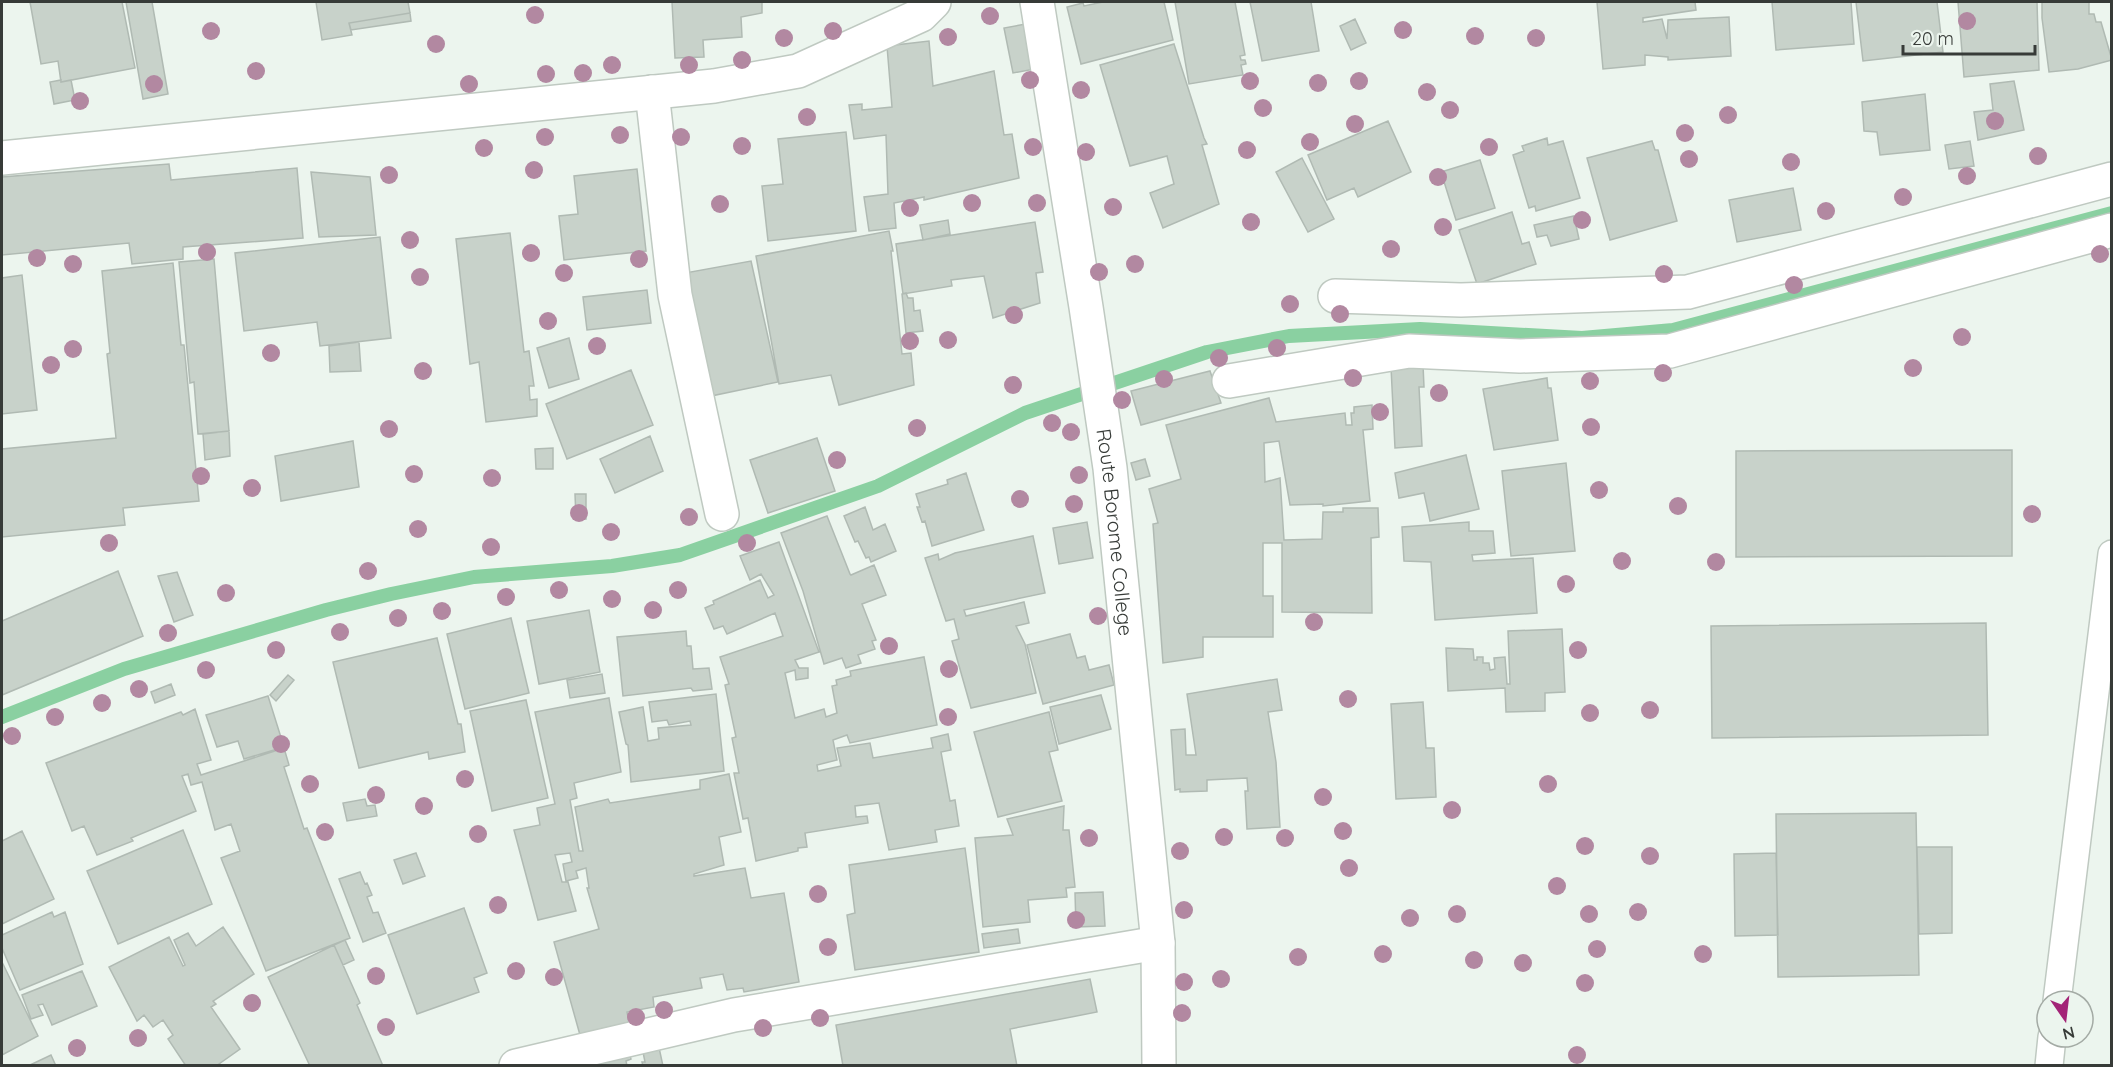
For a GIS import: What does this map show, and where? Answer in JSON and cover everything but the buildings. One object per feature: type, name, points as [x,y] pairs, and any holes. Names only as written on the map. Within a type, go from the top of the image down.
[{"type":"street","points":[[2,158],[714,86],[798,71],[921,15],[934,2]]},
{"type":"street","name":"Route Borome College","points":[[1037,2],[1110,468],[1158,943],[1159,1065]]},
{"type":"street","points":[[652,92],[675,295],[722,514]]},
{"type":"street","points":[[1335,296],[1461,300],[1688,292],[2112,179]]},
{"type":"street","points":[[1229,381],[1409,351],[1520,356],[1670,351],[2112,230]]},
{"type":"street","points":[[516,1065],[734,1015],[1158,943]]},
{"type":"lane","points":[[2058,989],[2112,554]]},
{"type":"lane","points":[[2049,1065],[2051,1049]]},
{"type":"waterway","points":[[2,717],[124,669],[326,610],[391,594],[474,577],[612,566],[680,555],[878,486],[1025,413],[1207,352],[1289,336],[1420,329],[1582,338],[1673,330],[2112,213]]}]
